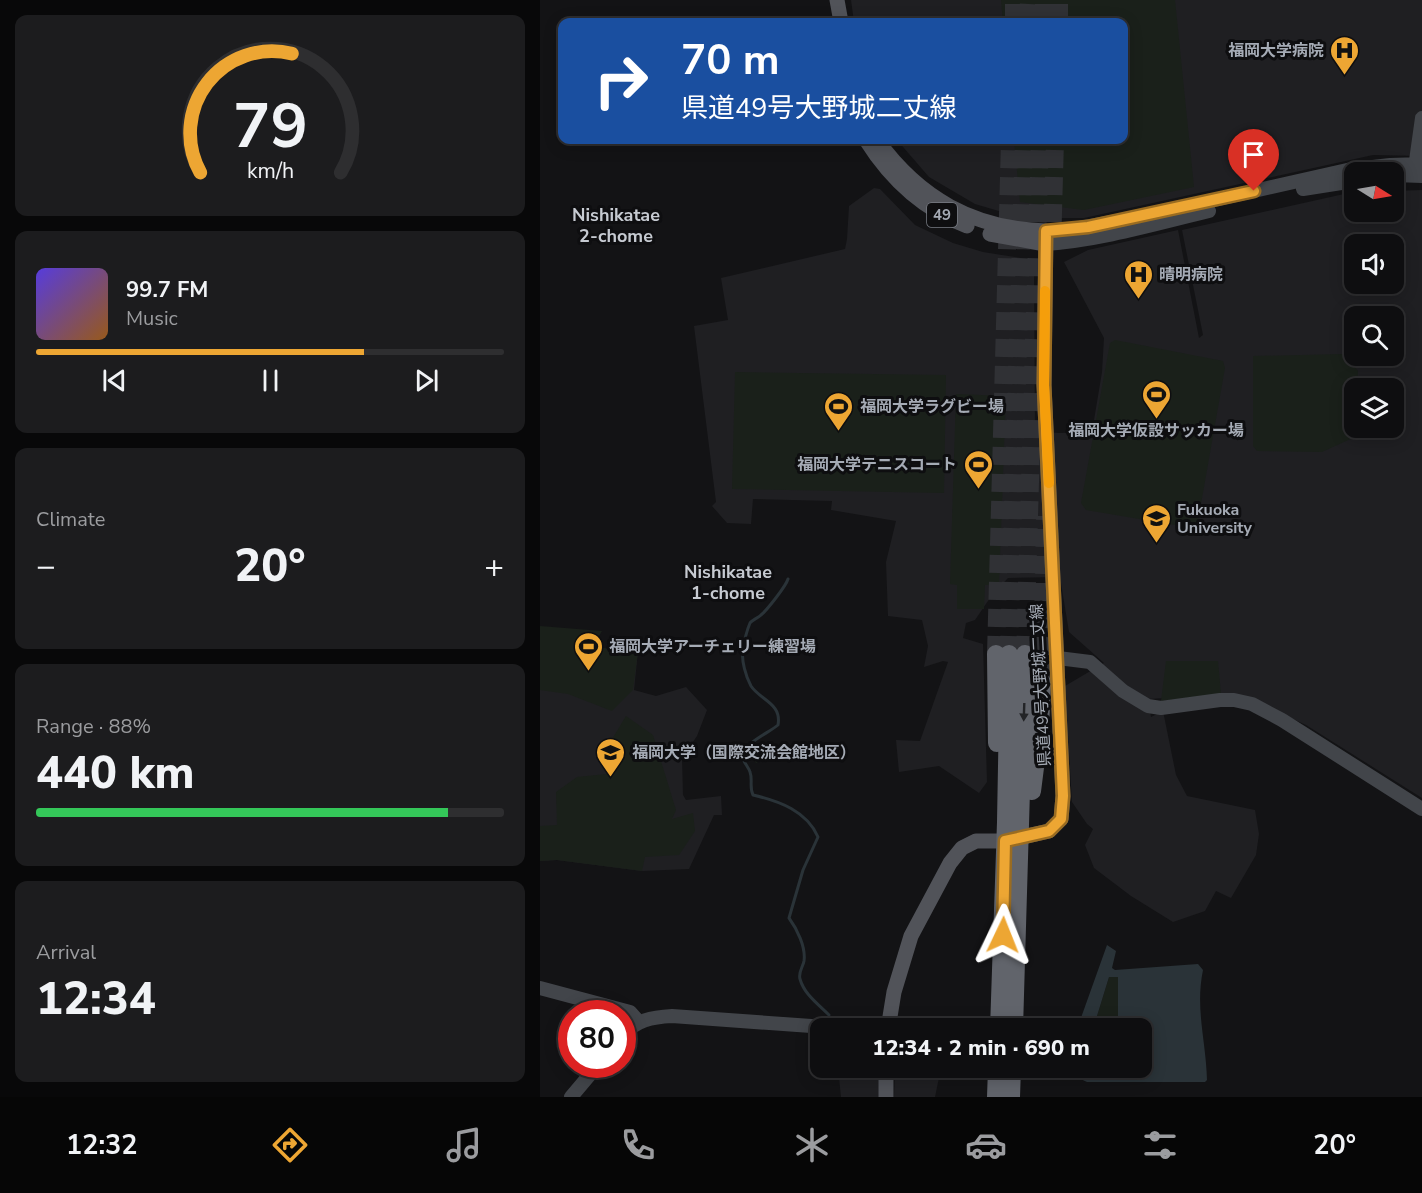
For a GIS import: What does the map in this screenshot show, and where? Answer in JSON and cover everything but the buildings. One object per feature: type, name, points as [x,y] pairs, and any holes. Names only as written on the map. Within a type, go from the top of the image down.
[{"type":"highway","points":[[999,1018],[1005,841],[995,716],[1010,654]]},
{"type":"highway","points":[[999,1018],[1010,654]]},
{"type":"highway","points":[[1010,654],[1014,1018]]},
{"type":"highway","points":[[1019,1018],[1026,836],[1040,728],[1042,682]]},
{"type":"highway","points":[[997,1097],[998,1078]]},
{"type":"highway","points":[[1011,1097],[1012,1078]]},
{"type":"highway","points":[[1018,1078],[1018,1097]]},
{"type":"main road","points":[[827,0],[829,18]]},
{"type":"main road","points":[[837,0],[840,18]]},
{"type":"main road","name":"49","points":[[869,144],[894,177],[933,210],[981,231],[1046,238]]},
{"type":"main road","name":"49","points":[[880,144],[904,173],[934,198],[982,221],[1046,238]]},
{"type":"main road","name":"県道49号大野城二丈線","points":[[890,1018],[894,992],[911,936],[950,863],[962,848],[976,841],[1005,841],[1049,831],[1061,819],[1063,796],[1058,658],[1044,385],[1046,238]]},
{"type":"main road","points":[[886,1078],[886,1097]]},
{"type":"street","points":[[1046,238],[1074,229],[1140,217],[1347,170],[1379,165],[1418,170],[1422,118]]},
{"type":"street","points":[[1046,238],[1080,241],[1295,190],[1344,183]]},
{"type":"street","points":[[1058,658],[1090,662],[1123,692],[1148,706],[1161,708],[1220,700],[1252,704],[1282,720],[1422,809]]},
{"type":"street","points":[[540,988],[630,1012],[639,1022]]},
{"type":"street","points":[[636,1024],[650,1017],[672,1016],[810,1026]]},
{"type":"street","points":[[571,1097],[587,1078]]},
{"type":"shaded area","points":[[851,0],[1422,0],[1422,156],[1373,155],[1084,218],[1049,218],[1009,214],[975,204],[929,177],[900,144],[1128,144],[1128,18],[853,18]]},
{"type":"shaded area","points":[[1001,0],[1175,0],[1194,187],[1084,210],[1020,202],[1014,144],[1128,144],[1128,18],[1003,18]]},
{"type":"shaded area","name":"Fukuoka University","points":[[874,188],[880,189],[915,225],[953,243],[983,252],[1027,259],[1034,270],[1035,431],[1092,432],[1102,372],[1104,338],[1064,262],[1088,250],[1178,230],[1199,338],[1203,335],[1182,230],[1344,194],[1344,222],[1404,222],[1404,191],[1422,190],[1422,798],[1306,725],[1254,701],[1233,694],[1148,699],[1151,717],[1163,711],[1176,775],[1187,796],[1255,810],[1259,834],[1256,855],[1231,898],[1216,891],[1205,911],[1173,922],[1131,896],[1094,868],[1085,845],[1093,829],[1072,802],[1065,686],[1104,663],[1069,632],[1060,577],[1008,578],[992,595],[975,620],[966,623],[963,638],[983,644],[987,782],[979,793],[939,766],[899,772],[896,740],[920,741],[948,662],[943,661],[924,667],[928,646],[922,620],[888,616],[886,562],[896,521],[831,510],[832,501],[753,499],[751,524],[727,523],[712,506],[716,502],[694,326],[728,320],[721,278],[845,249],[849,206]]},
{"type":"shaded area","name":"福岡大学仮設サッカー場","points":[[1115,340],[1223,361],[1225,368],[1198,521],[1193,528],[1086,510],[1081,503],[1110,343]]},
{"type":"shaded area","points":[[1344,354],[1344,366],[1354,366],[1358,371],[1358,378],[1344,378],[1344,438],[1353,438],[1322,452],[1257,451],[1253,446],[1253,356]]},
{"type":"shaded area","name":"福岡大学ラグビー場","points":[[735,372],[946,375],[944,493],[732,489]]},
{"type":"shaded area","name":"福岡大学テニスコート","points":[[956,394],[1006,396],[999,585],[985,585],[984,609],[957,609],[957,585],[950,584]]},
{"type":"shaded area","name":"福岡大学アーチェリー練習場","points":[[540,626],[602,631],[593,646],[620,651],[638,651],[633,690],[612,711],[568,694],[540,690]]},
{"type":"shaded area","name":"福岡大学（国際交流会館地区）","points":[[592,646],[620,651],[638,651],[634,690],[656,696],[686,687],[707,710],[697,736],[682,758],[683,795],[686,800],[721,796],[722,815],[714,815],[689,869],[642,871],[557,860],[540,861],[540,652]]},
{"type":"shaded area","points":[[1166,661],[1218,661],[1221,694],[1161,701]]},
{"type":"shaded area","points":[[626,716],[653,735],[676,810],[672,819],[693,813],[695,831],[679,855],[645,857],[642,871],[557,860],[540,861],[540,826],[557,825],[556,792],[577,777],[607,774],[600,759]]},
{"type":"shaded area","points":[[754,747],[772,748],[773,756],[756,763],[750,753]]},
{"type":"shaded area","points":[[1107,945],[1116,951],[1112,968],[1115,970],[1198,964],[1203,970],[1200,998],[1207,1080],[1205,1082],[1087,1082],[1078,1078],[1118,1080],[1118,1078],[1152,1078],[1152,1018],[1118,1018],[1118,977],[1109,977],[1096,1018],[1081,1018]]},
{"type":"shaded area","points":[[1109,977],[1118,977],[1118,1018],[1096,1018]]},
{"type":"shaded area","points":[[839,1078],[881,1078],[881,1097],[841,1097]]},
{"type":"shaded area","points":[[895,1078],[939,1078],[935,1097],[894,1097]]},
{"type":"shaded area","points":[[1104,1078],[1118,1078],[1118,1080],[1104,1080]]},
{"type":"waterway","points":[[788,579],[767,608],[750,623],[746,636],[743,659],[747,678],[755,691],[774,707],[777,712],[778,725],[750,744],[743,754],[743,759],[751,775],[753,795],[791,808],[807,820],[818,837],[803,870],[789,918],[804,950],[804,961],[800,974],[802,984],[829,1015]]},
{"type":"tunnel","points":[[1014,0],[1014,18]]},
{"type":"tunnel","points":[[1028,18],[1029,0]]},
{"type":"tunnel","points":[[1044,0],[1044,18]]},
{"type":"tunnel","points":[[1059,0],[1059,18]]},
{"type":"tunnel","points":[[996,654],[1010,144]]},
{"type":"tunnel","points":[[1009,654],[1024,144]]},
{"type":"tunnel","points":[[1025,654],[1040,144]]},
{"type":"tunnel","points":[[1052,249],[1055,144]]},
{"type":"tunnel","points":[[1042,682],[1045,516]]},
{"type":"slow traffic","points":[[1045,291],[1044,385],[1049,483]]},
{"type":"place","name":"福岡大学病院","points":[[1345,76]]},
{"type":"place","name":"晴明病院","points":[[1138,300]]},
{"type":"place","name":"福岡大学仮設サッカー場","points":[[1156,420]]},
{"type":"place","name":"福岡大学ラグビー場","points":[[839,432]]},
{"type":"place","name":"福岡大学テニスコート","points":[[978,490]]},
{"type":"place","name":"Fukuoka University","points":[[1156,544]]},
{"type":"place","name":"福岡大学アーチェリー練習場","points":[[588,672]]},
{"type":"place","name":"福岡大学（国際交流会館地区）","points":[[611,778]]},
{"type":"district","name":"Nishikatae 2-chome","points":[[616,225]]},
{"type":"district","name":"Nishikatae 1-chome","points":[[728,582]]},
{"type":"route","points":[[1003,935],[1005,841],[1049,831],[1061,819],[1063,796],[1044,385],[1046,231],[1088,227],[1254,191]]}]
